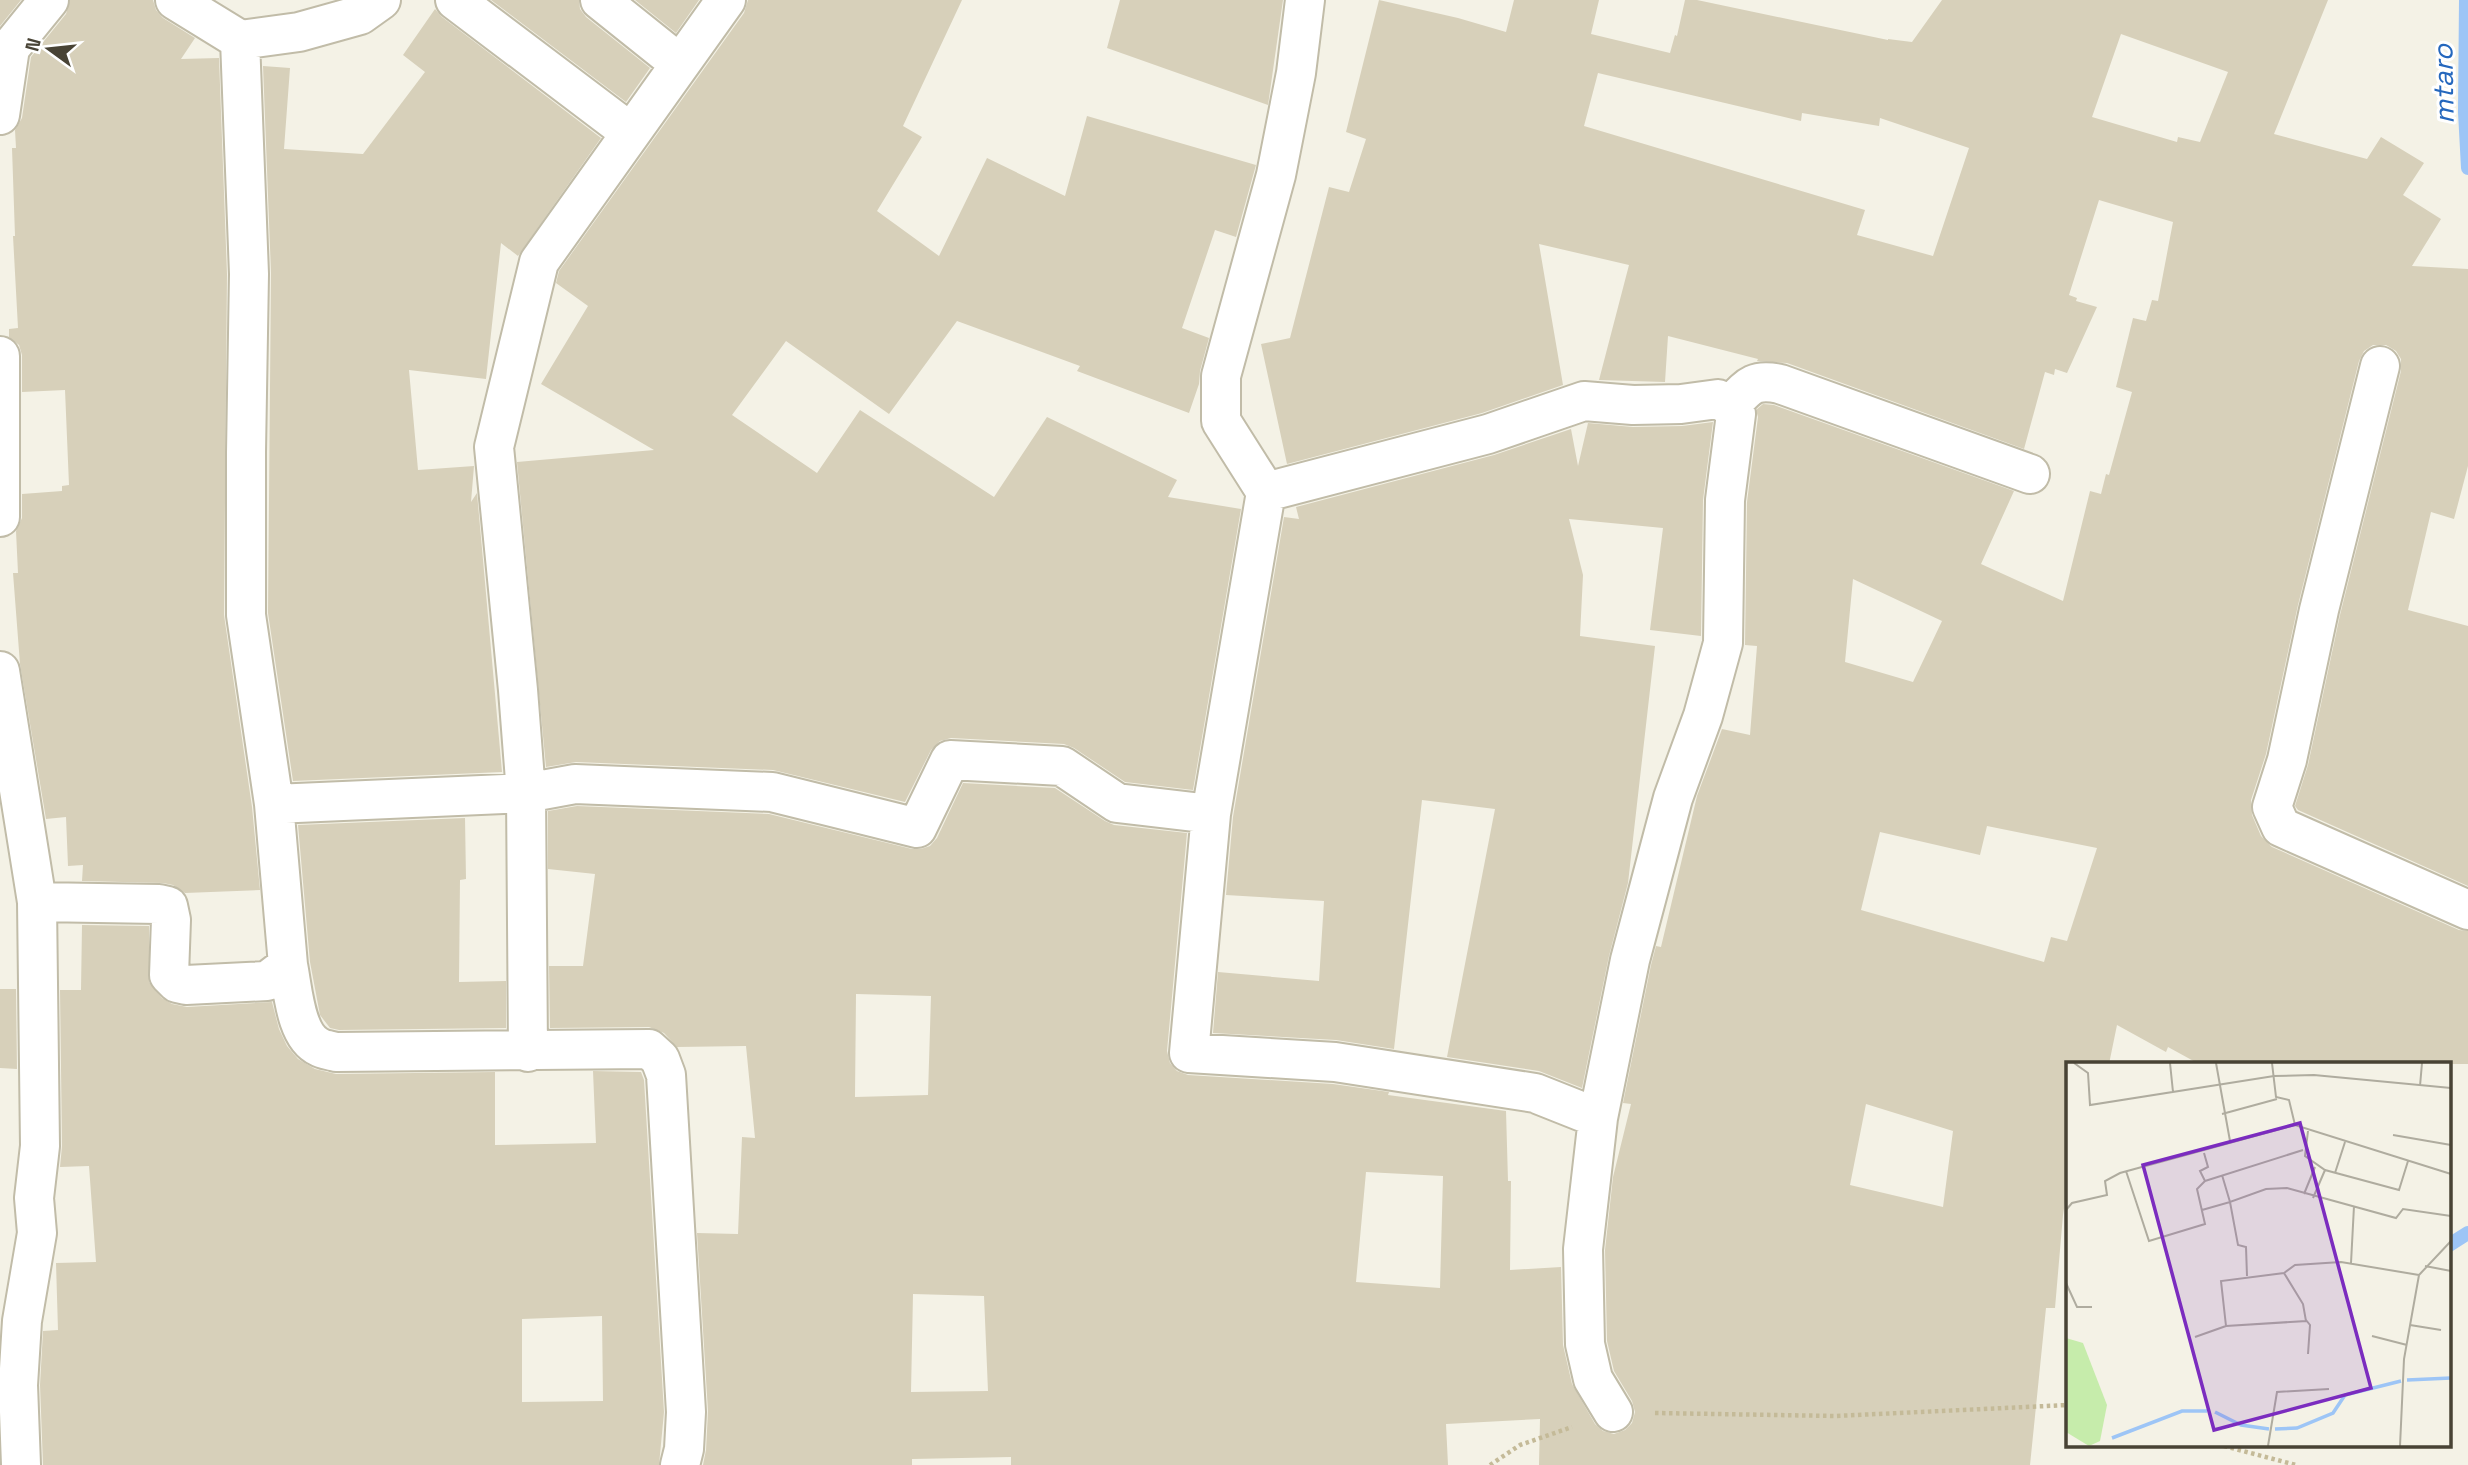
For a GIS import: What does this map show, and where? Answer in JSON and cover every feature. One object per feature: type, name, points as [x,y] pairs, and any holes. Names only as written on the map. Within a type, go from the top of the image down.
[{"type":"street","points":[[0,115],[5,47],[49,0]]},
{"type":"street","points":[[175,0],[240,40],[311,29],[359,15],[381,0]]},
{"type":"street","points":[[455,0],[631,132]]},
{"type":"street","points":[[600,0],[680,64]]},
{"type":"street","points":[[528,1052],[526,793],[494,447],[538,262],[726,0]]},
{"type":"street","points":[[1305,0],[1296,73],[1276,175],[1221,376],[1221,421],[1266,492],[1211,814],[1189,1053],[1335,1062],[1535,1093],[1598,1118]]},
{"type":"street","points":[[240,40],[249,274],[246,615],[274,804],[288,965],[300,1026],[307,1039],[318,1047],[336,1052],[649,1049],[660,1059],[666,1075],[686,1412],[684,1449],[680,1465]]},
{"type":"street","points":[[0,356],[0,517]]},
{"type":"street","points":[[2380,366],[2319,610],[2287,761],[2273,807],[2281,827],[2468,910]]},
{"type":"street","points":[[1730,405],[1750,385],[1773,382],[2030,474]]},
{"type":"street","points":[[1266,492],[1488,433],[1584,401],[1633,405],[1681,404],[1718,399],[1730,405],[1736,414],[1725,500],[1723,643],[1703,716],[1673,798],[1637,933],[1598,1118],[1583,1248],[1585,1344],[1593,1379],[1613,1412]]},
{"type":"street","points":[[0,671],[37,902],[40,1146],[34,1198],[37,1233],[21,1334],[18,1385],[21,1465]]},
{"type":"street","points":[[274,804],[526,793],[575,784],[772,792],[917,828],[950,760],[1062,766],[1117,803],[1211,814]]},
{"type":"street","points":[[37,902],[168,906],[171,920],[169,975],[177,983],[186,985],[267,981],[288,965]]},
{"type":"path","points":[[1490,1465],[1520,1445],[1613,1412],[1836,1416],[2066,1405]]},
{"type":"path","points":[[2232,1448],[2296,1465]]},
{"type":"building","points":[[0,0],[21,0],[0,26]]},
{"type":"building","points":[[70,0],[153,0],[156,10],[163,18],[195,38],[181,59],[219,58],[227,274],[224,615],[252,807],[260,890],[185,893],[173,885],[163,883],[82,881],[83,865],[68,866],[66,817],[46,819],[20,664],[13,573],[18,573],[16,531],[22,518],[22,494],[62,491],[62,486],[69,485],[65,390],[22,392],[22,355],[19,345],[9,337],[9,329],[18,328],[12,148],[16,148],[15,130],[22,118],[31,57],[66,14]]},
{"type":"building","points":[[491,0],[579,0],[580,9],[586,17],[650,68],[626,102]]},
{"type":"building","points":[[635,0],[699,0],[676,33]]},
{"type":"building","points":[[748,0],[962,0],[903,126],[922,137],[877,211],[939,256],[987,158],[1065,196],[1087,116],[1256,165],[1236,237],[1215,230],[1182,328],[1209,338],[1199,384],[1189,413],[1077,371],[1080,366],[957,321],[889,414],[786,341],[732,415],[817,473],[860,410],[994,497],[1047,417],[1177,480],[1168,497],[1241,509],[1193,790],[1125,782],[1064,744],[951,738],[940,741],[931,750],[905,802],[773,770],[576,762],[546,767],[517,462],[654,450],[541,384],[588,306],[556,283],[559,271],[744,13]]},
{"type":"building","points":[[1120,0],[1283,0],[1268,105],[1107,48]]},
{"type":"building","points":[[1379,0],[1506,32],[1514,0],[1599,0],[1591,34],[1670,53],[1675,35],[1677,36],[1685,0],[1697,0],[1888,40],[1912,42],[1942,0],[2328,0],[2274,134],[2367,159],[2381,137],[2424,163],[2403,195],[2441,219],[2412,266],[2468,269],[2468,466],[2454,519],[2431,512],[2408,610],[2468,626],[2468,886],[2298,810],[2295,806],[2308,765],[2340,615],[2401,371],[2401,359],[2396,351],[2386,345],[2373,345],[2364,351],[2359,361],[2298,605],[2266,754],[2251,800],[2252,815],[2261,836],[2272,847],[2459,930],[2468,931],[2468,1064],[2195,1062],[2168,1047],[2166,1052],[2117,1025],[2109,1062],[2066,1062],[2066,1196],[2055,1308],[2046,1308],[2030,1465],[1539,1465],[1540,1419],[1446,1424],[1448,1465],[1011,1465],[1011,1457],[912,1459],[912,1465],[703,1465],[708,1411],[697,1233],[738,1234],[742,1137],[755,1138],[746,1046],[677,1047],[664,1033],[649,1027],[550,1028],[549,966],[583,966],[595,874],[548,869],[548,811],[577,806],[769,814],[921,849],[930,846],[937,838],[963,783],[1055,788],[1114,825],[1187,833],[1167,1051],[1170,1063],[1177,1071],[1188,1075],[1333,1084],[1389,1092],[1388,1095],[1506,1111],[1508,1181],[1511,1181],[1510,1270],[1561,1267],[1563,1345],[1572,1384],[1595,1424],[1603,1431],[1614,1434],[1625,1430],[1632,1423],[1635,1412],[1632,1401],[1614,1371],[1607,1341],[1605,1250],[1613,1177],[1631,1104],[1623,1103],[1651,965],[1656,946],[1661,947],[1697,796],[1722,729],[1750,735],[1757,646],[1745,645],[1747,502],[1758,417],[1756,410],[1763,404],[1774,405],[2014,491],[1981,564],[2063,601],[2090,491],[2101,494],[2106,474],[2109,475],[2132,392],[2116,387],[2133,318],[2146,321],[2152,300],[2158,301],[2173,222],[2099,200],[2069,295],[2077,298],[2076,301],[2097,307],[2067,373],[2055,369],[2054,375],[2045,372],[2024,449],[1787,363],[1757,361],[1758,359],[1668,336],[1665,382],[1599,380],[1629,265],[1539,244],[1563,385],[1482,413],[1287,464],[1261,344],[1290,338],[1329,187],[1349,192],[1366,139],[1346,132]],"holes":[[[2121,34],[2228,72],[2200,142],[2178,137],[2177,142],[2092,117]],[[1598,73],[1801,121],[1802,113],[1879,126],[1880,118],[1969,148],[1933,256],[1857,235],[1865,210],[1584,126]],[[1853,579],[1942,621],[1913,682],[1845,662]],[[1987,826],[2097,848],[2067,941],[2051,937],[2044,962],[1861,910],[1880,832],[1980,855]],[[856,994],[931,996],[928,1095],[855,1097]],[[1866,1104],[1953,1131],[1943,1207],[1850,1185]],[[1366,1172],[1443,1176],[1440,1288],[1356,1282]],[[913,1294],[984,1296],[988,1391],[911,1392]]]},
{"type":"building","points":[[435,9],[601,138],[518,256],[501,243],[486,379],[409,370],[418,470],[474,466],[471,502],[477,493],[502,772],[293,781],[268,613],[271,273],[263,66],[290,68],[284,149],[363,154],[425,72],[403,55]]},
{"type":"building","points":[[1713,422],[1703,500],[1701,636],[1650,630],[1663,528],[1569,519],[1583,575],[1580,636],[1655,646],[1628,883],[1609,956],[1582,1088],[1539,1071],[1447,1057],[1495,809],[1422,800],[1394,1049],[1336,1040],[1213,1033],[1218,972],[1319,981],[1324,901],[1226,895],[1233,817],[1284,517],[1299,519],[1296,507],[1494,455],[1571,429],[1578,466],[1588,423],[1633,427]]},
{"type":"building","points":[[465,818],[466,879],[460,880],[459,982],[506,981],[506,1028],[330,1028],[320,1015],[310,962],[298,825]]},
{"type":"building","points":[[82,925],[149,926],[149,982],[162,998],[172,1004],[187,1007],[272,1002],[287,1046],[298,1059],[315,1069],[336,1074],[495,1072],[495,1145],[596,1143],[593,1071],[641,1072],[644,1080],[664,1412],[659,1465],[43,1465],[40,1385],[43,1331],[58,1330],[56,1263],[96,1262],[89,1166],[60,1167],[60,990],[81,990]],"holes":[[[602,1316],[603,1401],[522,1402],[522,1319]]]},
{"type":"building","points":[[0,989],[16,989],[17,1069],[0,1068]]},
{"type":"waterway","name":"mtaro","points":[[2466,0],[2465,112],[2468,168]]},
{"type":"waterway","name":"mtaro","points":[[2450,1244],[2468,1233]]}]
